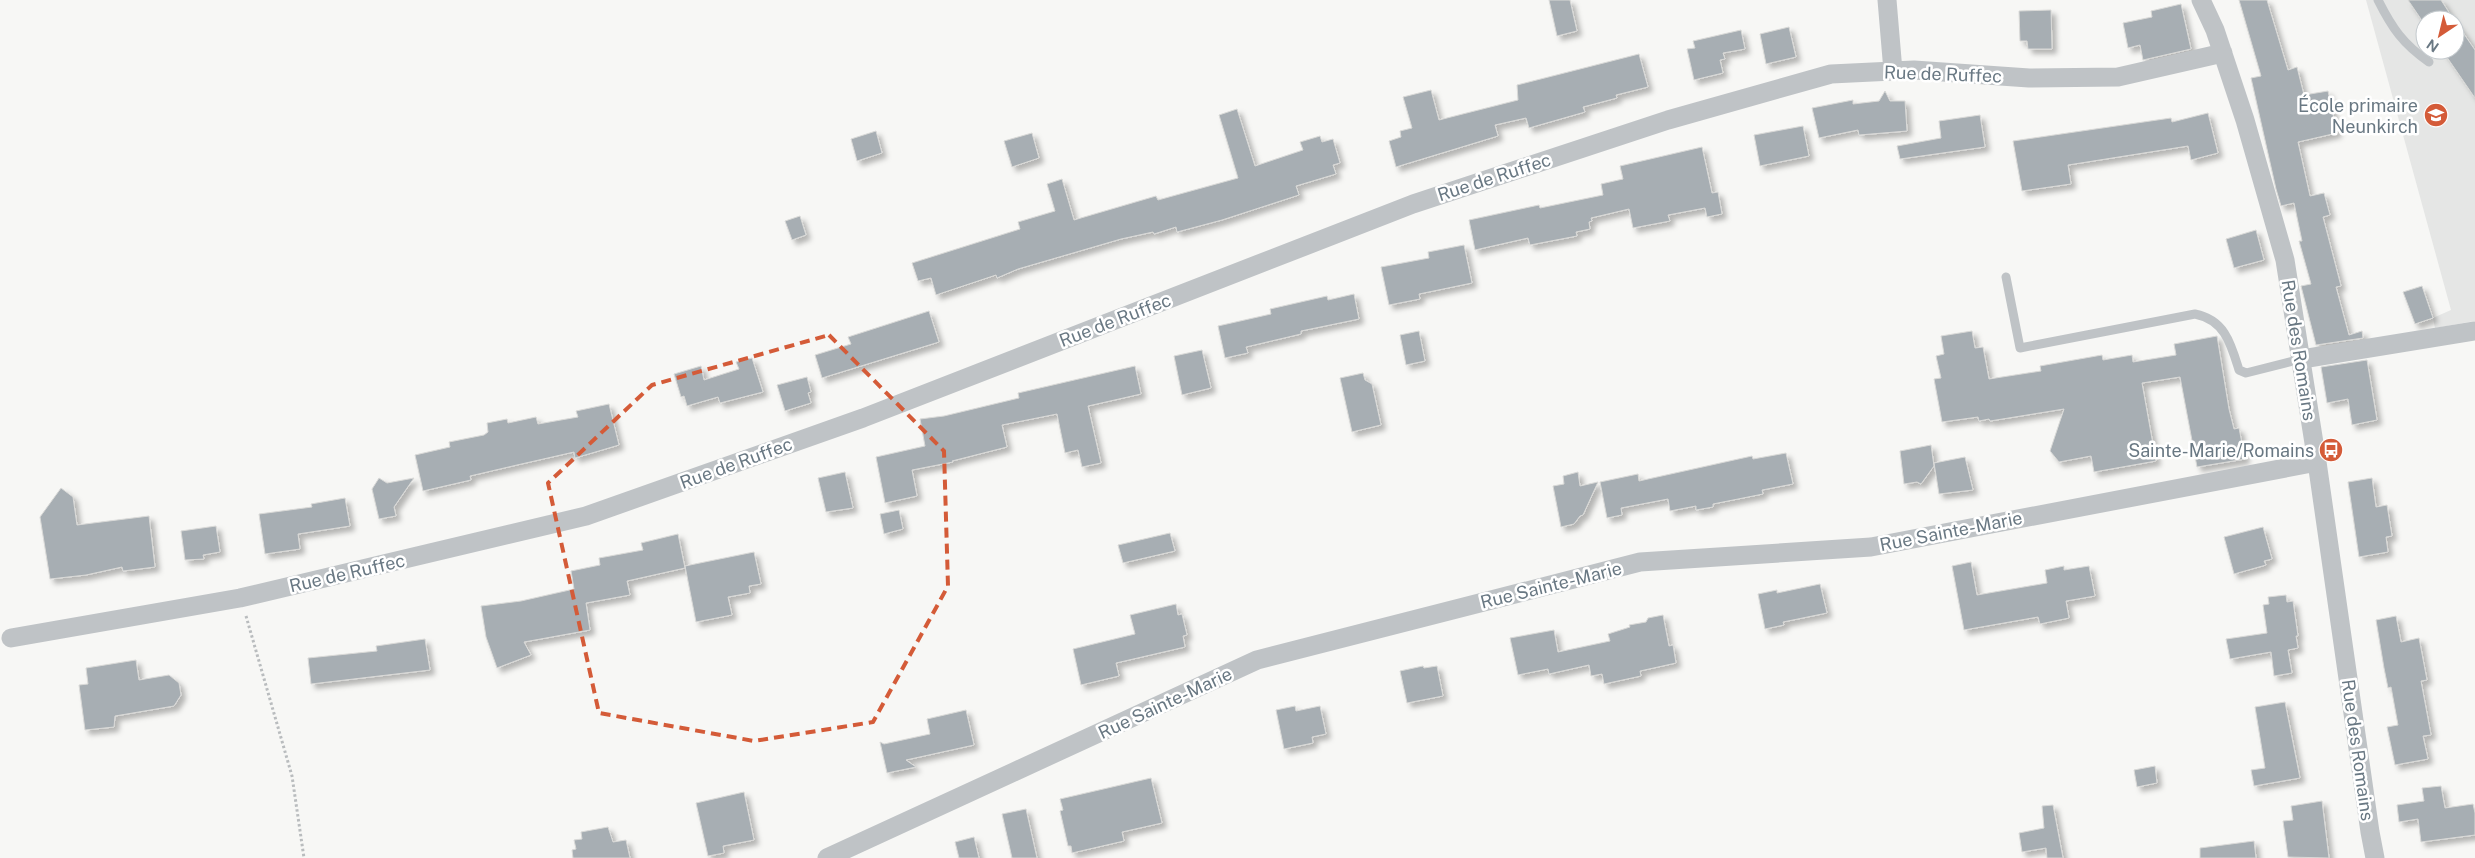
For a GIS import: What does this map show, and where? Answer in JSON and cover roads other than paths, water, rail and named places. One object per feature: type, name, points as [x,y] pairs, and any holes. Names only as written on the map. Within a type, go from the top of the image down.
[{"type":"street","points":[[1887,0],[1893,71]]},
{"type":"street","name":"Rue des Romains","points":[[2201,0],[2223,53],[2285,260],[2302,359],[2375,858]]},
{"type":"street","name":"Rue de Ruffec","points":[[11,638],[240,598],[586,516],[863,418],[1413,204],[1668,120],[1831,74],[1914,70],[2029,78],[2118,77],[2223,53]]},
{"type":"street","points":[[2302,359],[2475,331]]},
{"type":"street","name":"Rue Sainte-Marie","points":[[827,858],[1258,660],[1640,562],[1871,547],[2317,462]]},
{"type":"lane","points":[[2378,0],[2391,27],[2411,49],[2429,62]]},
{"type":"lane","points":[[2006,277],[2020,348],[2195,314],[2206,316],[2220,326],[2230,340],[2239,370],[2246,373],[2302,359]]},
{"type":"place","name":"École primaire Neunkirch","points":[[2436,115]]},
{"type":"place","name":"Sainte-Marie/Romains","points":[[2331,450]]}]
